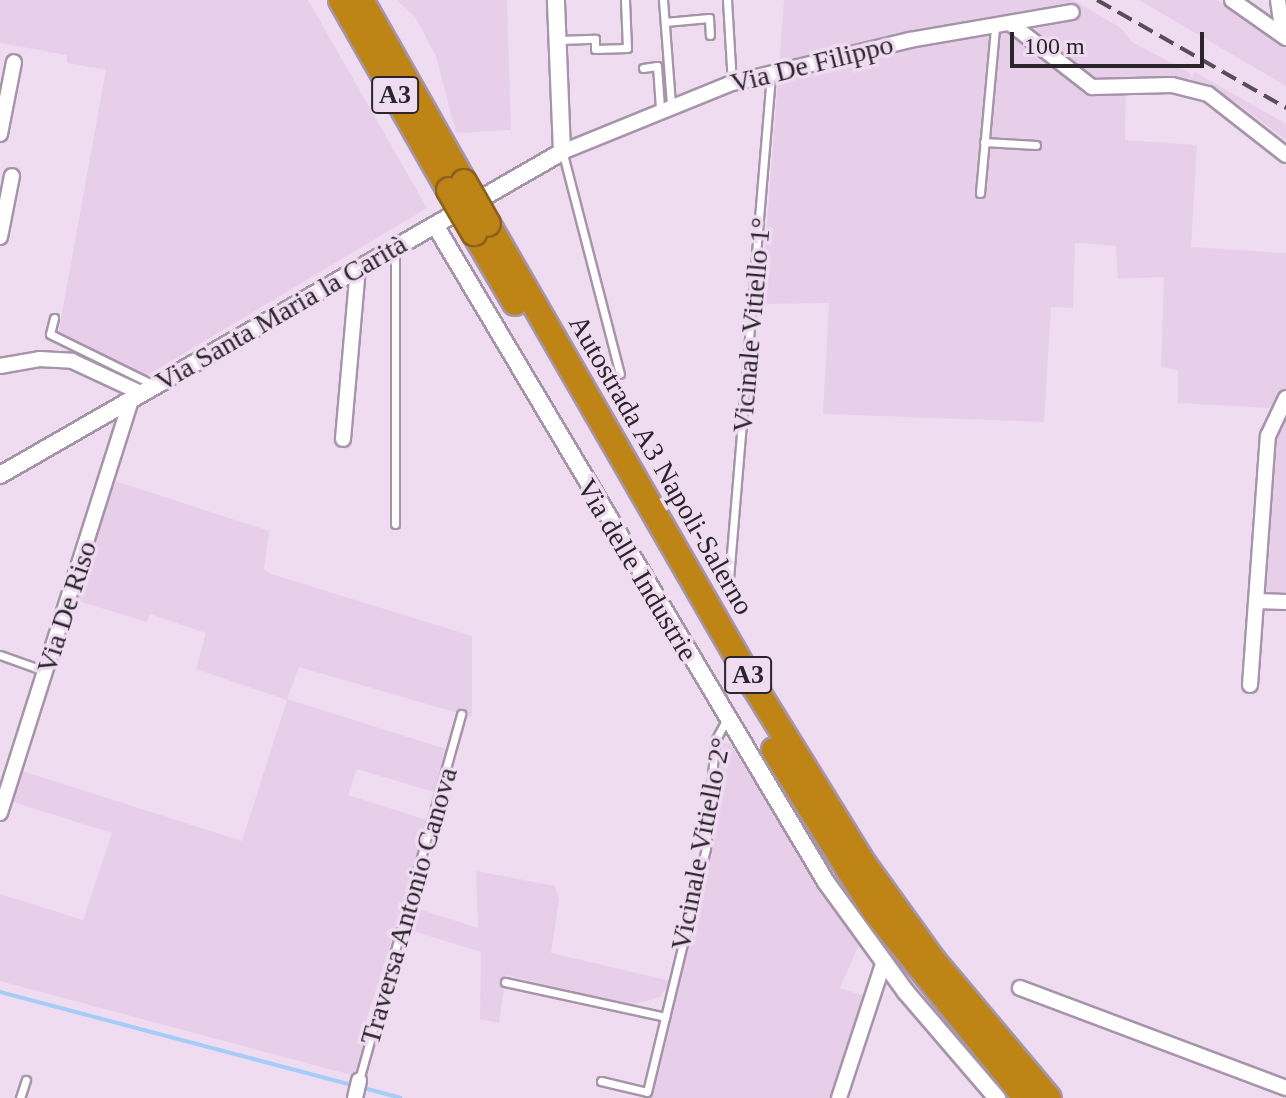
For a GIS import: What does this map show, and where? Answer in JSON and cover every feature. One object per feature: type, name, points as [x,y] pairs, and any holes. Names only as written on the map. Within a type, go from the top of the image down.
[{"type":"highway","name":"Autostrada A3 Napoli-Salerno","points":[[341,0],[864,864],[952,985],[1049,1098]]},
{"type":"highway","name":"Autostrada A3 Napoli-Salerno","points":[[361,0],[456,186]]},
{"type":"highway","name":"Autostrada A3 Napoli-Salerno","points":[[481,228],[818,827],[921,974],[1026,1098]]},
{"type":"street","points":[[556,0],[562,152]]},
{"type":"street","points":[[1232,0],[1284,36]]},
{"type":"street","points":[[1278,0],[1284,36]]},
{"type":"street","name":"Via De Filippo","points":[[562,152],[666,106],[771,72],[1072,12]]},
{"type":"street","points":[[1011,24],[1092,87],[1172,85],[1208,94],[1286,155]]},
{"type":"street","points":[[0,134],[14,62]]},
{"type":"street","name":"Via Santa Maria la Carità","points":[[0,475],[562,152]]},
{"type":"street","points":[[0,237],[11,176]]},
{"type":"street","name":"Via delle Industrie","points":[[435,225],[826,882],[884,961],[997,1098]]},
{"type":"street","points":[[343,439],[358,269]]},
{"type":"street","points":[[0,366],[39,359],[72,361],[142,393]]},
{"type":"street","name":"Via De Riso","points":[[0,813],[142,393]]},
{"type":"street","points":[[1250,685],[1268,436],[1286,398]]},
{"type":"street","points":[[1256,601],[1286,602]]},
{"type":"street","points":[[839,1098],[884,961]]},
{"type":"street","points":[[1020,988],[1286,1088]]},
{"type":"lane","points":[[558,40],[595,39],[595,49],[627,48],[625,0]]},
{"type":"lane","points":[[663,0],[666,106]]},
{"type":"lane","points":[[727,0],[732,83]]},
{"type":"lane","points":[[665,22],[709,18],[710,35]]},
{"type":"lane","points":[[980,193],[995,27]]},
{"type":"lane","points":[[643,68],[657,66],[666,106]]},
{"type":"lane","name":"Vicinale Vitiello 1°","points":[[729,578],[771,72]]},
{"type":"lane","points":[[984,142],[1036,145]]},
{"type":"lane","points":[[562,152],[620,374]]},
{"type":"lane","points":[[395,248],[395,524]]},
{"type":"lane","points":[[54,318],[50,334],[142,393]]},
{"type":"lane","points":[[0,655],[47,671]]},
{"type":"lane","name":"Traversa Antonio Canova","points":[[357,1091],[461,714]]},
{"type":"lane","name":"Vicinale Vitiello 2°","points":[[601,1081],[647,1092],[706,848],[715,741],[727,718]]},
{"type":"lane","points":[[505,982],[665,1017]]},
{"type":"lane","points":[[20,1098],[26,1080]]},
{"type":"shaded area","points":[[0,0],[308,0],[427,208],[146,376],[58,335],[106,70],[67,63],[67,55],[0,43]]},
{"type":"shaded area","points":[[397,0],[507,0],[511,130],[456,133],[436,56],[415,17]]},
{"type":"shaded area","points":[[784,0],[1073,0],[1121,28],[1132,42],[1192,74],[1178,92],[1126,92],[1125,140],[1197,145],[1191,247],[1286,253],[1286,409],[1178,403],[1178,370],[1161,367],[1164,277],[1118,279],[1116,246],[1075,243],[1073,308],[1051,307],[1044,422],[823,414],[829,303],[761,304]]},
{"type":"shaded area","points":[[1139,0],[1217,0],[1286,48],[1286,86]]},
{"type":"shaded area","points":[[1195,72],[1286,124],[1286,140],[1234,101],[1188,82]]},
{"type":"shaded area","points":[[1286,409],[1286,597],[1264,597],[1275,431]]},
{"type":"shaded area","points":[[112,480],[269,531],[264,570],[271,574],[472,636],[472,717],[299,667],[287,699],[449,750],[437,793],[357,769],[348,795],[430,821],[360,1039],[365,1041],[355,1076],[0,981],[0,894],[83,920],[112,833],[10,801],[19,770],[242,841],[287,700],[196,669],[206,633],[150,614],[147,622],[75,600]]},
{"type":"shaded area","points":[[718,742],[730,744],[859,945],[840,988],[865,996],[833,1098],[648,1098],[710,850]]},
{"type":"shaded area","points":[[476,871],[555,886],[559,900],[551,953],[671,981],[660,997],[628,1006],[506,975],[499,1023],[480,1019],[481,952],[416,932],[410,922],[415,908],[478,928]]},
{"type":"waterway","points":[[0,992],[400,1098]]},
{"type":"railway","points":[[1097,0],[1286,108]]}]
